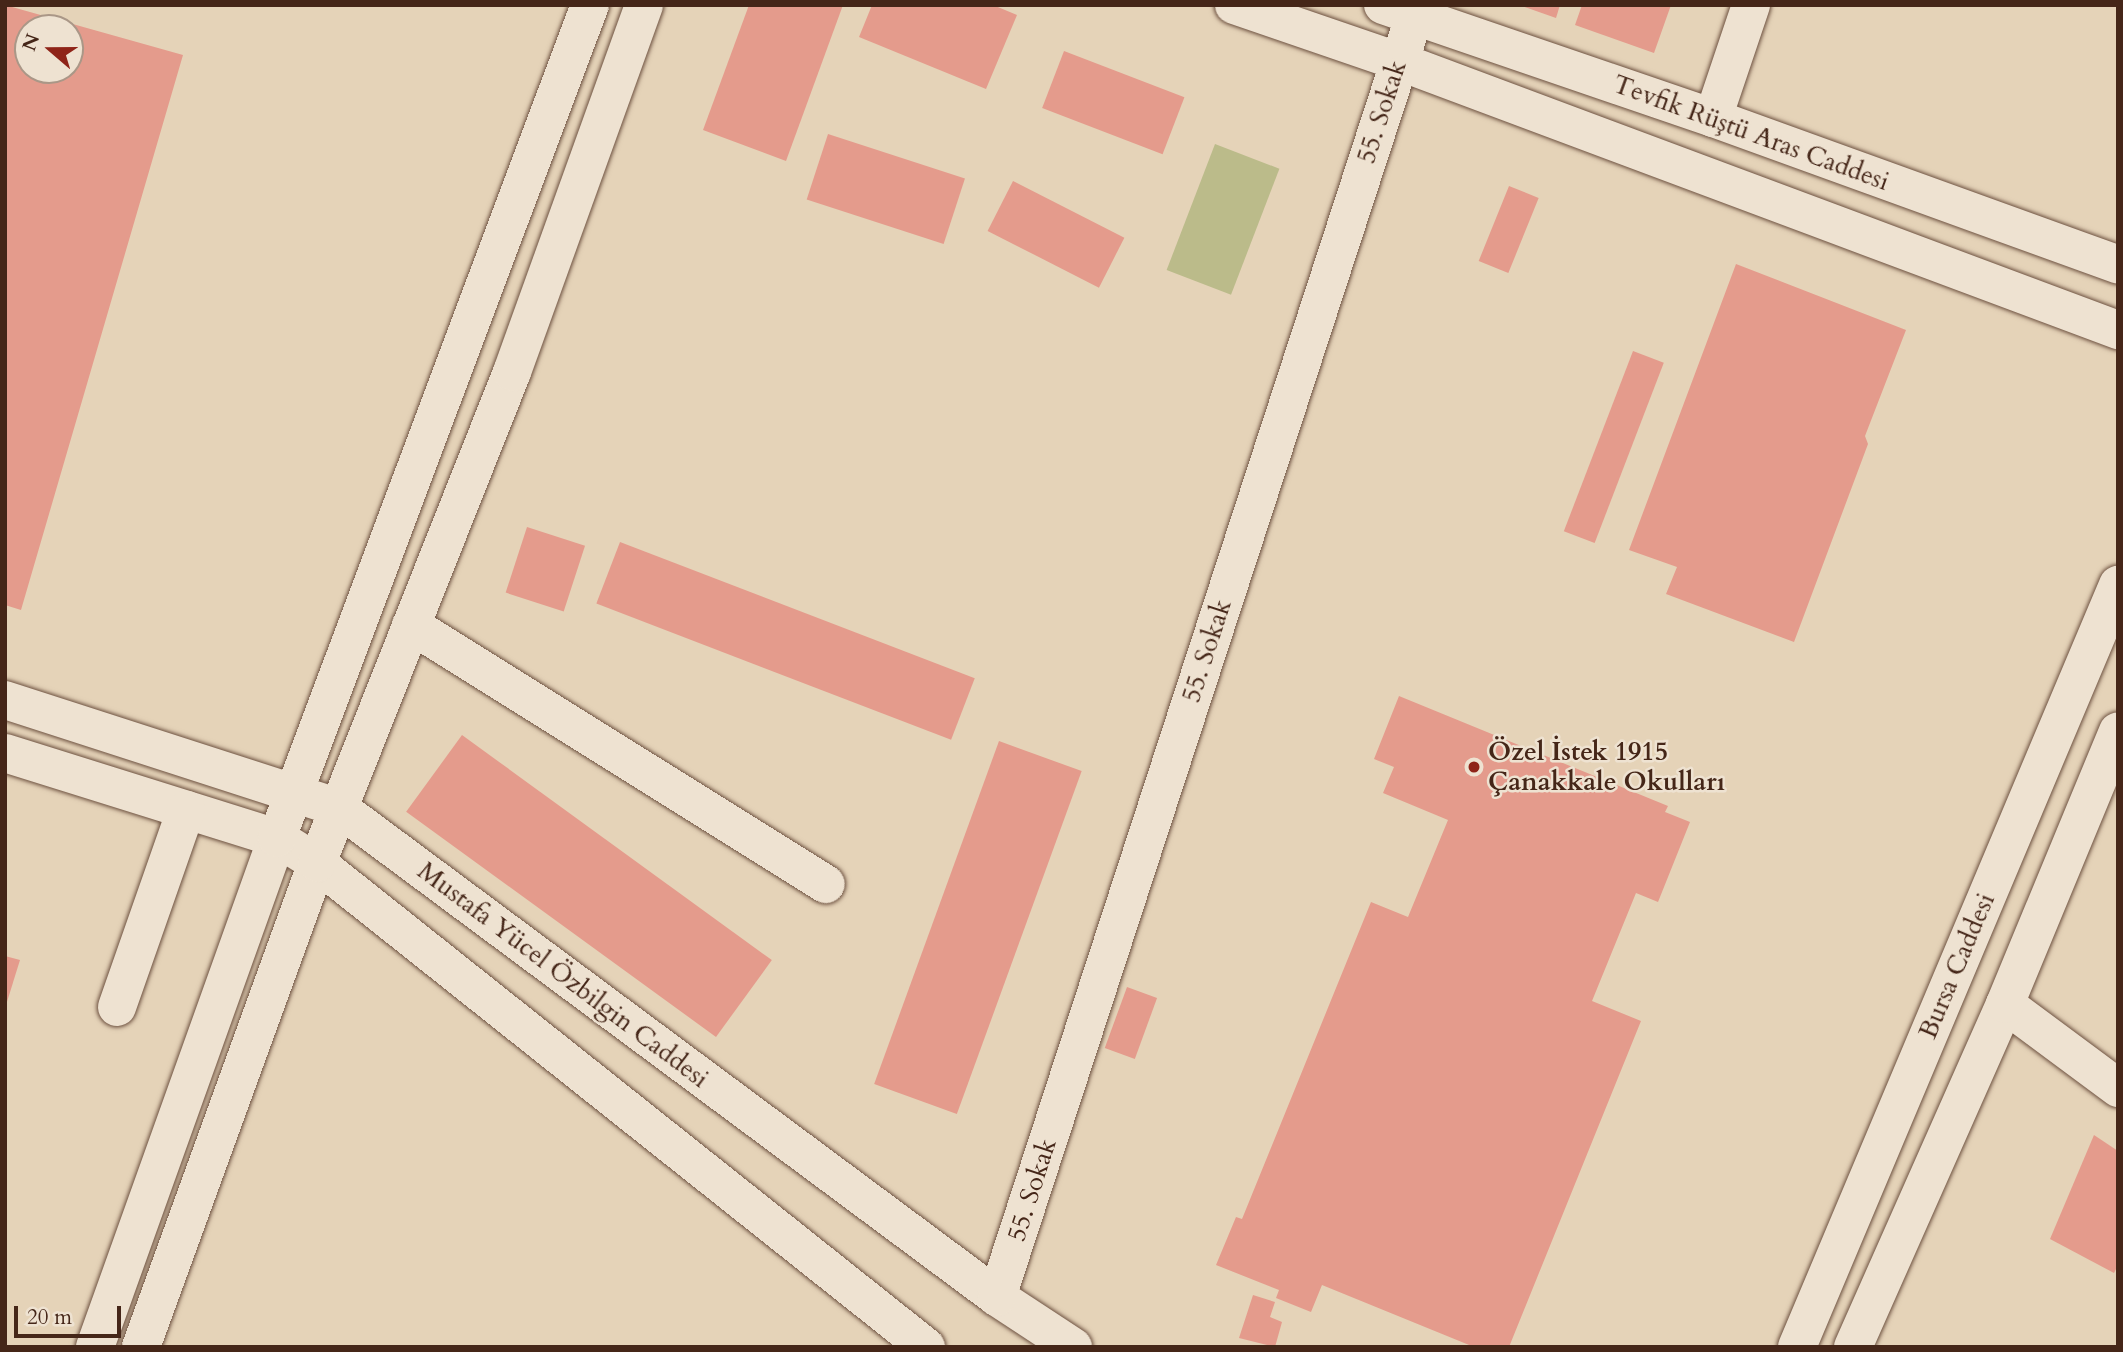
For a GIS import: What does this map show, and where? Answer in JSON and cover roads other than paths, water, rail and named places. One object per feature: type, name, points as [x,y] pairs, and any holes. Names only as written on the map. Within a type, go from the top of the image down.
[{"type":"street","points":[[95,1347],[277,838],[590,5]]},
{"type":"street","points":[[141,1347],[317,863],[512,372],[644,5]]},
{"type":"street","points":[[1234,5],[1398,61],[2118,330]]},
{"type":"street","points":[[1713,118],[1751,5]]},
{"type":"street","name":"55. Sokak","points":[[997,1297],[1398,61],[1405,9]]},
{"type":"street","name":"Tevfik Rüştü Aras Caddesi","points":[[1405,9],[2118,265]]},
{"type":"street","name":"Bursa Caddesi","points":[[1797,1347],[2118,585]]},
{"type":"street","points":[[411,625],[826,884]]},
{"type":"street","name":"Mustafa Yücel Özbilgin Caddesi","points":[[5,700],[339,808],[997,1297],[1073,1347]]},
{"type":"street","points":[[1853,1347],[2005,1004],[2118,731]]},
{"type":"street","points":[[5,753],[277,838],[317,863],[926,1347]]},
{"type":"street","points":[[117,1007],[186,810]]},
{"type":"street","points":[[2005,1004],[2118,1088]]},
{"type":"place","name":"Özel İstek 1915 Çanakkale Okulları","points":[[1474,767]]}]
